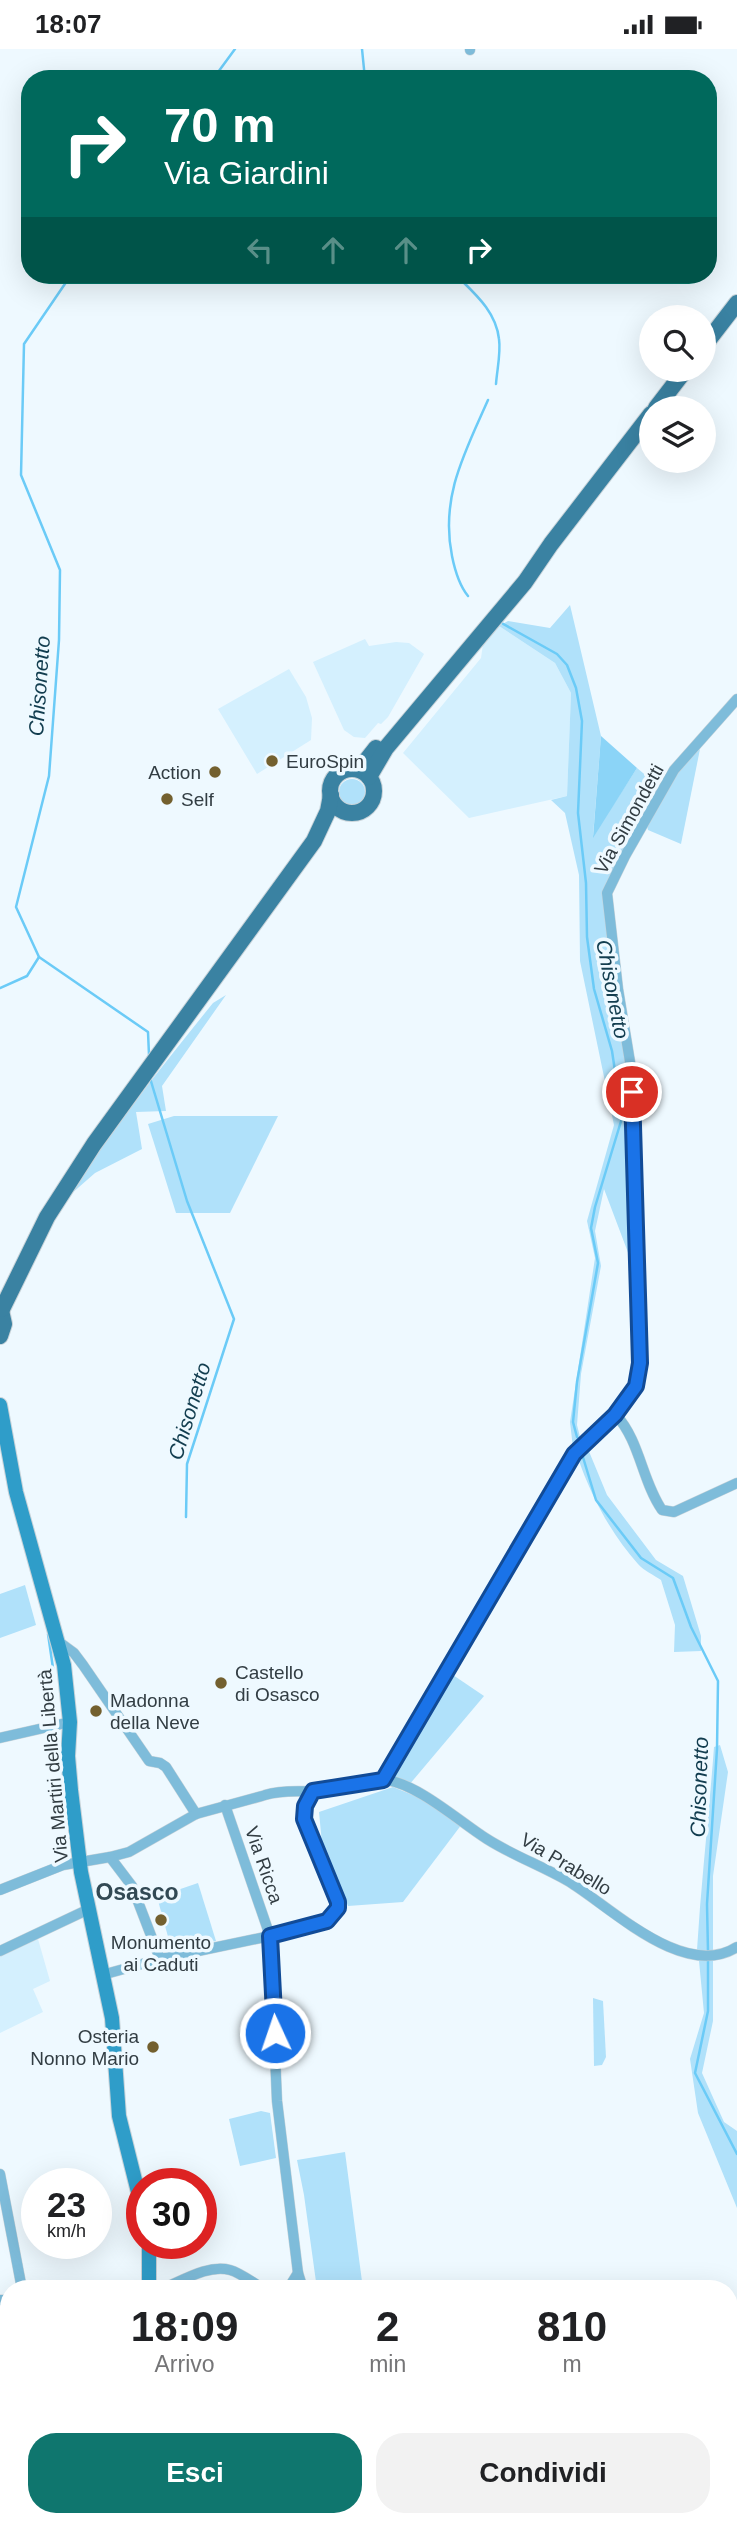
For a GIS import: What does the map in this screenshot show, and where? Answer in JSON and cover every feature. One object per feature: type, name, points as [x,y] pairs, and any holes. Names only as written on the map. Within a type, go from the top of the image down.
[{"type":"main road","points":[[716,330],[737,303]]},
{"type":"main road","points":[[665,396],[676,382]]},
{"type":"main road","points":[[369,778],[386,748],[516,593],[639,430]]},
{"type":"main road","points":[[0,1336],[4,1324],[1,1307],[47,1217],[94,1144],[314,841],[328,811],[334,778],[365,762],[544,553]]},
{"type":"main road","points":[[314,841],[336,821],[370,804],[374,791],[369,778],[359,770],[352,769]]},
{"type":"main road","points":[[331,795],[338,807],[351,813],[358,812]]},
{"type":"main road","points":[[0,1283],[22,1268]]},
{"type":"street","name":"Via Simondetti","points":[[383,1780],[574,1454],[615,1415],[636,1386],[640,1363],[631,1068],[618,989],[607,893],[674,770],[737,699]]},
{"type":"street","points":[[0,1405],[8,1447]]},
{"type":"street","points":[[615,1415],[626,1426],[655,1499],[662,1510],[674,1511],[737,1483]]},
{"type":"street","points":[[0,1425],[8,1447]]},
{"type":"street","name":"Via Martiri della Libertà","points":[[8,1447],[25,1527],[59,1642],[66,1681],[70,1722],[68,1756],[80,1861],[112,2018],[119,2116],[132,2168]]},
{"type":"street","points":[[59,1642],[74,1653],[149,1761],[166,1767],[196,1814]]},
{"type":"street","points":[[0,1738],[70,1722]]},
{"type":"street","points":[[0,1890],[62,1865],[129,1852],[196,1814],[225,1805],[282,1790],[313,1791],[383,1780]]},
{"type":"street","name":"Via Prabello","points":[[383,1780],[431,1799],[489,1840],[575,1885],[653,1939],[688,1954],[724,1954],[737,1947]]},
{"type":"street","points":[[102,1975],[160,1958],[270,1936],[327,1921],[338,1908],[338,1902],[304,1819],[305,1806],[313,1791]]},
{"type":"street","name":"Via Ricca","points":[[225,1805],[270,1936],[277,2101],[300,2280]]},
{"type":"street","points":[[110,1857],[132,1886],[160,1958]]},
{"type":"street","points":[[0,1951],[89,1909]]},
{"type":"street","points":[[0,2174],[20,2280]]},
{"type":"street","points":[[149,2259],[149,2280]]},
{"type":"street","points":[[184,2280],[220,2269],[232,2270],[249,2280]]},
{"type":"street","points":[[294,2280],[298,2273]]},
{"type":"shaded area","points":[[570,605],[601,736],[593,836],[637,768],[661,788],[606,883],[609,961],[628,1071],[635,1271],[604,1189],[595,1231],[601,1266],[581,1374],[577,1425],[581,1441],[573,1448],[570,1422],[595,1258],[587,1221],[614,1125],[580,961],[579,875],[565,813],[551,800],[567,796],[571,693],[555,663],[499,626],[508,621],[550,628]]},
{"type":"shaded area","points":[[499,626],[555,663],[571,693],[567,796],[469,818],[403,753],[481,658],[483,644]]},
{"type":"shaded area","points":[[365,639],[369,646],[409,643],[424,654],[388,717],[381,724],[378,723],[365,738],[354,737],[344,730],[313,662]]},
{"type":"shaded area","points":[[289,669],[306,697],[312,718],[311,740],[257,774],[218,709]]},
{"type":"shaded area","points":[[601,736],[637,768],[593,838]]},
{"type":"shaded area","points":[[700,749],[681,844],[648,830],[646,823],[678,770]]},
{"type":"shaded area","points":[[352,779],[361,783],[365,792],[361,801],[352,805],[343,801],[339,792],[343,783]]},
{"type":"shaded area","points":[[226,995],[162,1086],[166,1111],[136,1112],[142,1149],[95,1173],[71,1194],[157,1073],[213,1003]]},
{"type":"shaded area","points":[[174,1116],[278,1116],[230,1213],[176,1213],[148,1124]]},
{"type":"shaded area","points":[[588,1449],[607,1495],[656,1560],[683,1576],[701,1636],[701,1651],[674,1652],[675,1625],[661,1580],[638,1564],[603,1514],[578,1458]]},
{"type":"shaded area","points":[[25,1585],[36,1625],[0,1638],[0,1594]]},
{"type":"shaded area","points":[[450,1673],[484,1696],[409,1785],[393,1777],[393,1770]]},
{"type":"shaded area","points":[[720,1745],[728,1772],[713,1876],[713,1951],[697,1950],[714,1747]]},
{"type":"shaded area","points":[[393,1787],[430,1802],[462,1824],[403,1902],[348,1906],[322,1844],[319,1812]]},
{"type":"shaded area","points":[[198,1883],[216,1941],[172,1951],[157,1897]]},
{"type":"shaded area","points":[[38,1939],[50,1981],[33,1989],[43,2012],[0,2033],[0,1955]]},
{"type":"shaded area","points":[[713,1960],[713,2021],[702,2073],[724,2122],[737,2131],[737,2208],[698,2113],[690,2059],[704,2013],[699,1961]]},
{"type":"shaded area","points":[[593,1998],[603,2001],[606,2057],[602,2065],[594,2066]]},
{"type":"shaded area","points":[[261,2111],[270,2113],[276,2158],[240,2166],[229,2119]]},
{"type":"shaded area","points":[[345,2152],[362,2280],[316,2280],[297,2160]]},
{"type":"waterway","name":"Chisonetto","points":[[220,70],[235,49]]},
{"type":"waterway","name":"Chisonetto","points":[[362,49],[364,70]]},
{"type":"waterway","name":"Chisonetto","points":[[65,284],[24,344],[21,475],[60,570],[59,640],[49,776],[16,907],[39,957],[148,1032],[149,1055]]},
{"type":"waterway","name":"Chisonetto","points":[[465,284],[489,311],[497,329],[500,350],[496,384]]},
{"type":"waterway","name":"Chisonetto","points":[[468,596],[453,562],[449,514],[463,457],[488,400]]},
{"type":"waterway","name":"Chisonetto","points":[[498,621],[557,654],[567,665],[576,688],[582,721],[578,813],[586,883],[587,937],[594,989],[612,1051],[622,1118],[591,1228],[598,1263],[577,1382],[573,1422],[577,1437]]},
{"type":"waterway","points":[[0,988],[27,976],[39,957]]},
{"type":"waterway","name":"Chisonetto","points":[[150,1078],[187,1201],[234,1319],[187,1464],[186,1517]]},
{"type":"waterway","name":"Chisonetto","points":[[582,1454],[596,1500],[641,1558],[673,1578],[691,1627],[718,1681],[717,1749],[707,1904],[708,1952]]},
{"type":"waterway","points":[[48,1634],[53,1668]]},
{"type":"waterway","name":"Chisonetto","points":[[708,1958],[708,2011],[695,2073],[737,2154]]},
{"type":"place","name":"EuroSpin","points":[[272,761]]},
{"type":"place","name":"Action","points":[[215,772]]},
{"type":"place","name":"Self","points":[[167,799]]},
{"type":"place","name":"Castello di Osasco","points":[[221,1683]]},
{"type":"place","name":"Madonna della Neve","points":[[96,1711]]},
{"type":"place","name":"Monumento ai Caduti","points":[[161,1920]]},
{"type":"place","name":"Osteria Nonno Mario","points":[[153,2047]]},
{"type":"district","name":"Osasco","points":[[137,1892]]},
{"type":"route","points":[[275,2033],[270,1936],[327,1921],[338,1908],[338,1902],[304,1819],[305,1806],[313,1791],[383,1780],[574,1454],[615,1415],[636,1386],[640,1363],[632,1092]]}]
